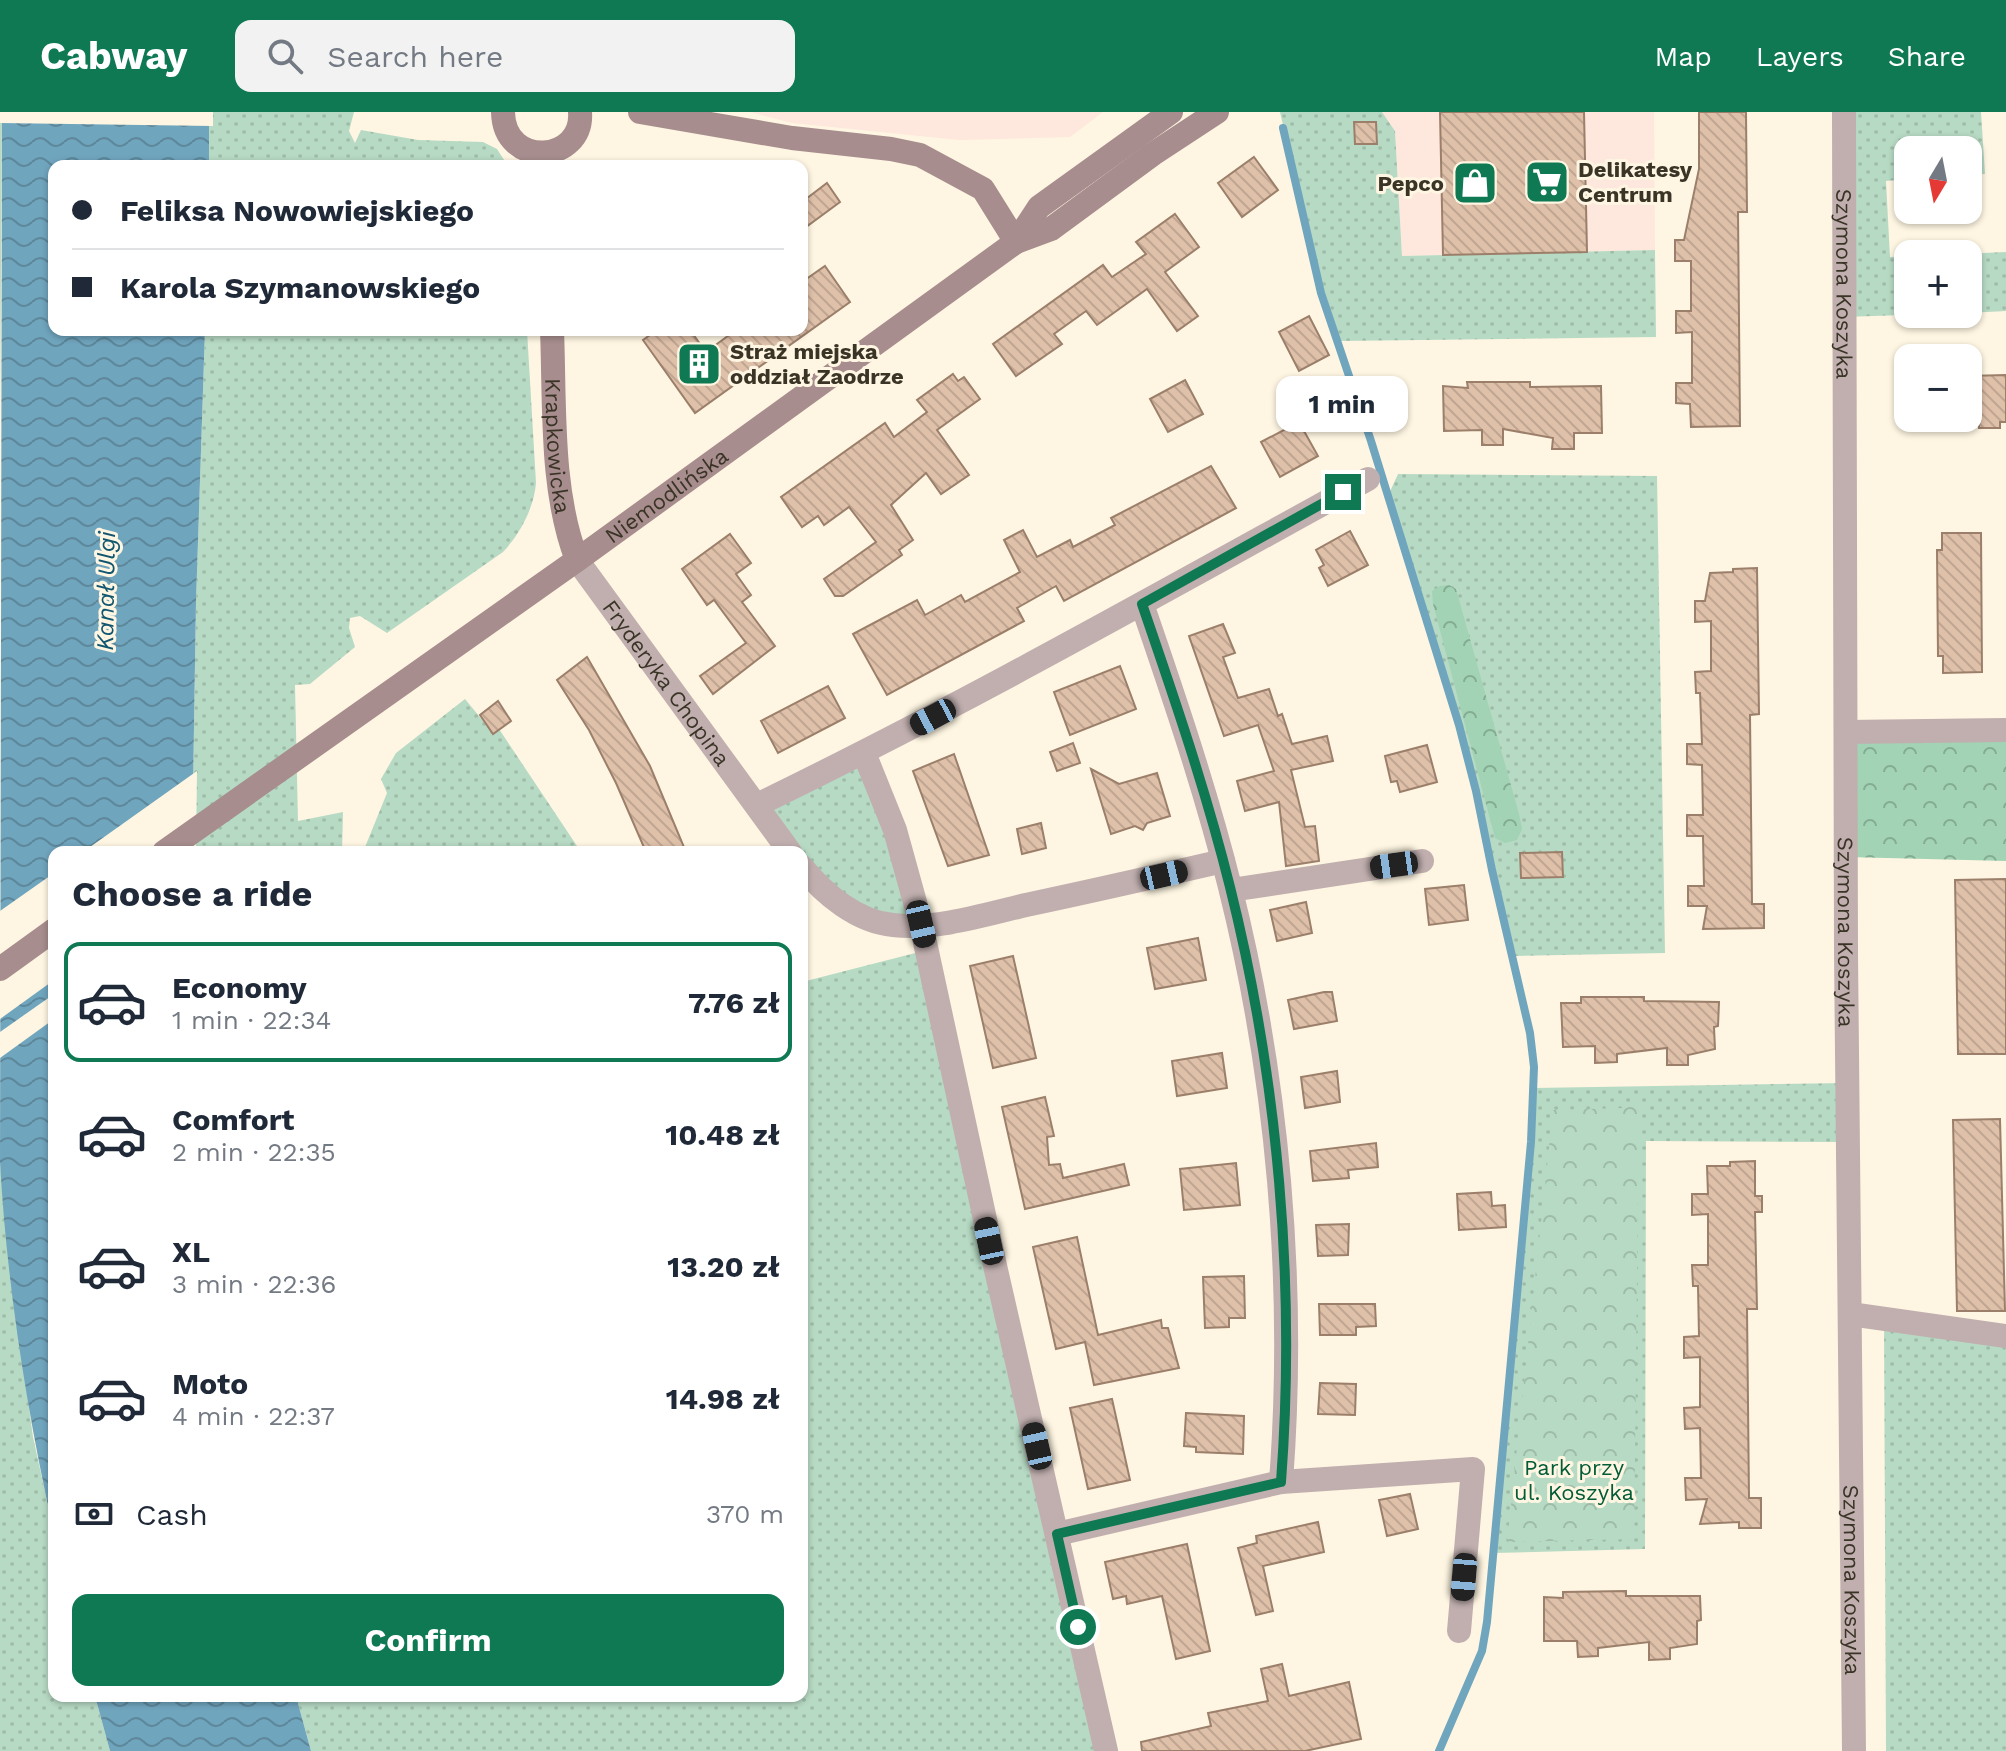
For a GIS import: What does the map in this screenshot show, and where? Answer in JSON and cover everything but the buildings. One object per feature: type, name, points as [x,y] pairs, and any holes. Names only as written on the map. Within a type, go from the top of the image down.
[{"type":"main road","points":[[503,112],[508,135],[517,145],[543,160],[568,143],[577,132],[580,112]]},
{"type":"main road","points":[[640,112],[792,138],[891,149],[935,161],[970,202],[1016,242]]},
{"type":"main road","name":"Niemodlińska","points":[[1016,242],[1039,207],[1171,112]]},
{"type":"main road","name":"Niemodlińska","points":[[172,846],[577,560],[1016,242],[1051,229],[1153,154],[1217,112]]},
{"type":"main road","name":"Krapkowicka","points":[[552,336],[560,498],[566,532],[577,560]]},
{"type":"main road","points":[[0,969],[48,934]]},
{"type":"street","name":"Szymona Koszyka","points":[[1844,112],[1854,1751]]},
{"type":"street","points":[[757,805],[864,753],[1368,479]]},
{"type":"street","name":"Fryderyka Chopina","points":[[577,560],[786,846]]},
{"type":"street","points":[[1142,604],[1193,757],[1231,890],[1258,1029],[1282,1225],[1286,1298],[1281,1482]]},
{"type":"street","points":[[1846,732],[2006,730]]},
{"type":"street","points":[[864,753],[895,830],[921,924],[992,1255],[1106,1751]]},
{"type":"street","points":[[808,874],[841,905],[869,919],[893,925],[957,921],[1223,861]]},
{"type":"street","points":[[1231,890],[1422,861]]},
{"type":"street","points":[[1850,1314],[2006,1336]]},
{"type":"street","points":[[1057,1534],[1281,1482],[1473,1469],[1459,1631]]},
{"type":"shaded area","points":[[750,112],[1103,112],[1070,137],[959,140],[792,123]]},
{"type":"shaded area","points":[[1382,112],[1654,112],[1655,250],[1402,256],[1395,131]]},
{"type":"green space","points":[[0,112],[2,112],[0,415]]},
{"type":"green space","points":[[209,112],[354,112],[349,131],[355,143],[361,130],[418,140],[483,142],[497,149],[504,160],[209,160]]},
{"type":"green space","points":[[1280,112],[1382,112],[1395,131],[1402,256],[1655,250],[1656,337],[1337,341],[1321,293]]},
{"type":"green space","points":[[1844,112],[1981,112],[1985,174],[1982,174],[1982,136],[1894,136],[1894,180],[1886,181],[1890,257],[1894,257],[1894,315],[1844,317]]},
{"type":"green space","points":[[2006,252],[2006,311],[1982,312],[1982,253]]},
{"type":"green space","points":[[205,336],[527,336],[536,483],[529,511],[515,537],[503,552],[387,633],[360,616],[350,618],[349,628],[355,647],[310,684],[295,685],[298,821],[343,812],[342,846],[192,846]]},
{"type":"green space","points":[[1398,474],[1657,476],[1665,953],[1513,956],[1459,725],[1387,498]]},
{"type":"green space","points":[[1449,585],[1456,589],[1519,814],[1522,829],[1517,840],[1505,843],[1495,838],[1433,604],[1432,591]]},
{"type":"green space","points":[[465,699],[493,733],[499,729],[577,846],[365,846],[387,793],[381,779],[396,753]]},
{"type":"green space","points":[[2006,730],[2006,861],[1847,857],[1846,732]]},
{"type":"green space","points":[[864,753],[921,924],[893,925],[808,871],[808,846],[786,846],[757,805]]},
{"type":"green space","points":[[927,950],[1106,1751],[311,1751],[298,1702],[808,1702],[808,980]]},
{"type":"green space","name":"Park przy ul. Koszyka","points":[[1847,1083],[1848,1142],[1646,1141],[1645,1549],[1493,1553],[1524,1225],[1533,1088]]},
{"type":"green space","name":"Park przy ul. Koszyka","points":[[1639,1105],[1634,1539],[1507,1542],[1553,1110]]},
{"type":"green space","points":[[0,1162],[13,1291],[33,1437],[48,1506],[48,1702],[97,1702],[110,1751],[0,1751]]},
{"type":"green space","points":[[1884,1319],[2006,1336],[2006,1751],[1886,1751]]},
{"type":"water","name":"Kanał Ulgi","points":[[2,112],[209,112],[209,160],[48,160],[48,336],[205,336],[192,846],[48,846],[48,1504],[20,1349],[0,1162]]},
{"type":"water","points":[[97,1702],[298,1702],[311,1751],[110,1751]]},
{"type":"pier","points":[[0,112],[213,112],[213,126],[0,123]]},
{"type":"pier","points":[[197,771],[196,846],[91,846]]},
{"type":"pier","points":[[48,877],[48,984],[0,1019],[0,911]]},
{"type":"pier","points":[[48,998],[48,1023],[0,1058],[0,1032]]},
{"type":"waterway","points":[[1283,128],[1321,293],[1371,441],[1459,725],[1530,1033],[1534,1067],[1531,1142],[1487,1622],[1482,1651],[1439,1751]]},
{"type":"place","name":"Delikatesy Centrum","points":[[1547,182]]},
{"type":"place","name":"Pepco","points":[[1475,183]]},
{"type":"place","name":"Straż miejska oddział Zaodrze","points":[[699,364]]},
{"type":"route","points":[[1078,1627],[1057,1534],[1281,1482],[1284,1445],[1286,1298],[1282,1225],[1258,1029],[1231,890],[1207,802],[1142,604],[1343,492]]}]
